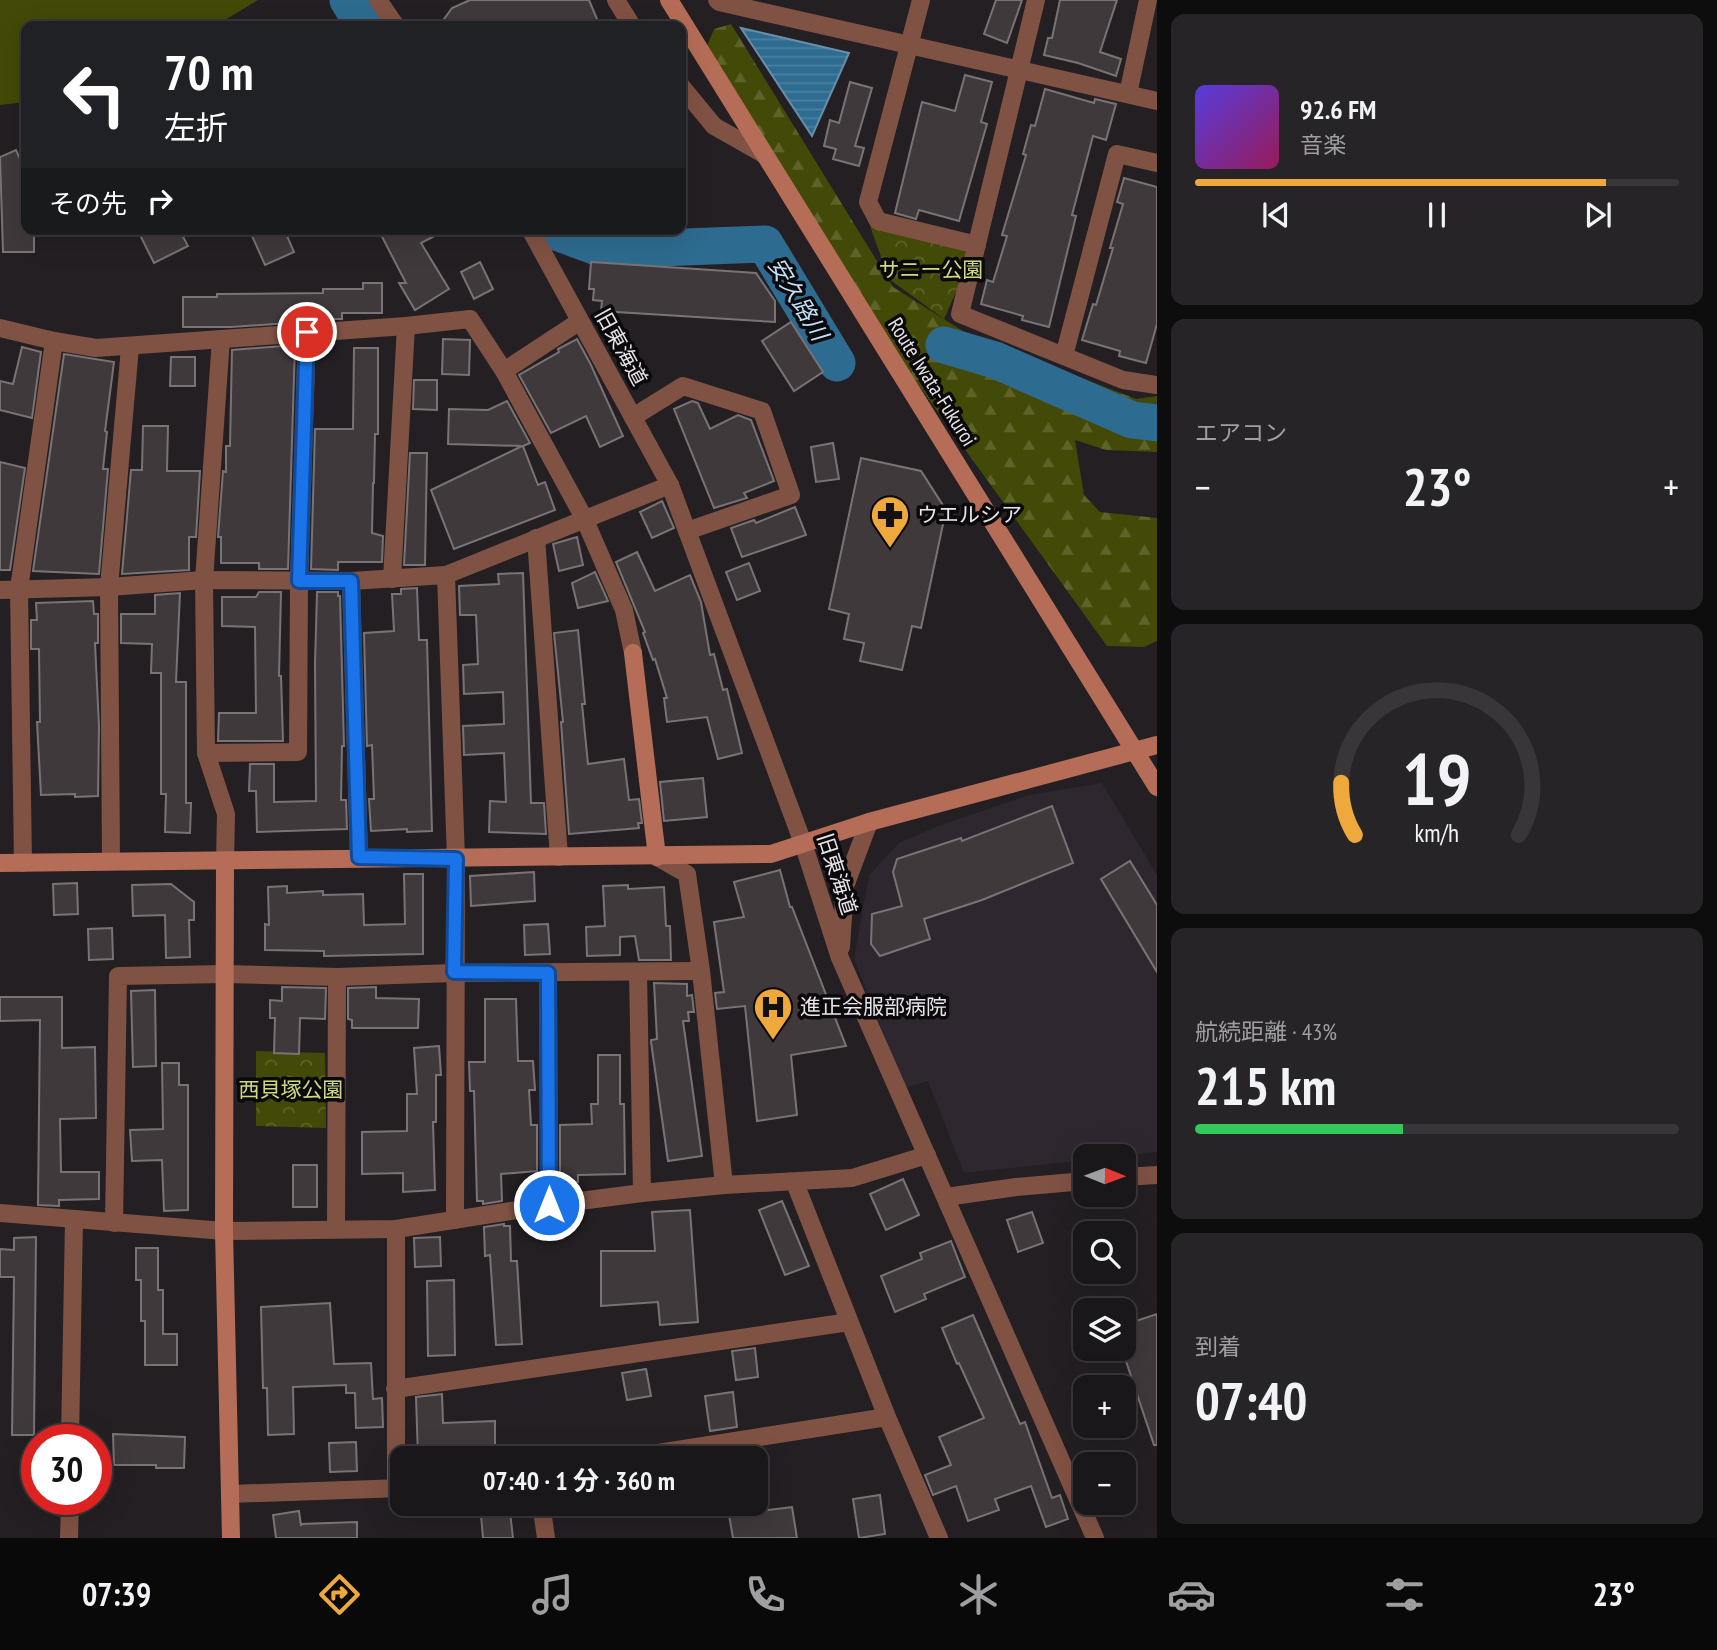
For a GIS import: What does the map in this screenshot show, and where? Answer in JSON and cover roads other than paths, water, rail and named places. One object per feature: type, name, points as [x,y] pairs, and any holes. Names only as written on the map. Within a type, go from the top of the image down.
[{"type":"street","points":[[378,0],[393,21]]},
{"type":"street","points":[[616,0],[629,21]]},
{"type":"street","name":"Route Iwata-Fukuroi","points":[[669,0],[682,21]]},
{"type":"street","points":[[717,0],[1157,101]]},
{"type":"street","points":[[921,0],[868,202],[878,221],[977,245]]},
{"type":"street","points":[[1036,0],[960,314],[1123,380],[1157,384]]},
{"type":"street","points":[[1128,94],[1149,0]]},
{"type":"street","name":"Route Iwata-Fukuroi","points":[[686,27],[1157,787]]},
{"type":"street","points":[[686,92],[714,126],[765,155]]},
{"type":"street","points":[[1064,356],[1117,154],[1157,163]]},
{"type":"street","name":"旧東海道","points":[[533,235],[670,485],[803,843],[840,958],[1095,1538]]},
{"type":"street","points":[[0,328],[96,348],[470,319],[504,370],[584,518],[624,610],[633,653],[657,857]]},
{"type":"street","points":[[504,370],[580,321]]},
{"type":"street","points":[[392,579],[406,326]]},
{"type":"street","points":[[206,752],[298,752],[299,581],[307,332]]},
{"type":"street","points":[[221,339],[204,580],[206,752],[226,814],[224,1231],[231,1538]]},
{"type":"street","points":[[23,863],[19,589],[54,341]]},
{"type":"street","points":[[111,861],[109,587],[130,347]]},
{"type":"street","points":[[633,417],[683,386],[762,411],[791,495],[687,531]]},
{"type":"street","points":[[0,590],[109,587],[204,580],[351,581],[446,575],[670,485]]},
{"type":"street","points":[[536,538],[559,858]]},
{"type":"street","points":[[446,575],[456,859],[454,1220]]},
{"type":"street","points":[[351,581],[359,857]]},
{"type":"street","points":[[0,863],[225,862],[359,857],[657,857],[771,853],[869,822],[1157,745]]},
{"type":"street","points":[[840,958],[845,886],[869,822]]},
{"type":"street","points":[[657,857],[687,874],[701,971],[724,1185]]},
{"type":"street","points":[[114,1223],[118,976],[225,974],[337,977],[454,972],[701,971]]},
{"type":"street","points":[[638,972],[642,1193]]},
{"type":"street","points":[[548,973],[549,1205]]},
{"type":"street","points":[[336,1229],[337,977]]},
{"type":"street","points":[[0,1213],[224,1231],[396,1229],[642,1193],[724,1185],[852,1178],[927,1155]]},
{"type":"street","points":[[1136,1176],[1157,1175]]},
{"type":"street","points":[[794,1182],[887,1417],[940,1538]]},
{"type":"street","points":[[946,1197],[1073,1182]]},
{"type":"street","points":[[70,1424],[74,1220]]},
{"type":"street","points":[[396,1229],[397,1446]]},
{"type":"street","points":[[395,1389],[849,1322]]},
{"type":"street","points":[[702,1446],[887,1417]]},
{"type":"street","points":[[230,1494],[390,1488]]},
{"type":"street","points":[[69,1515],[69,1538]]},
{"type":"street","points":[[542,1516],[545,1538]]},
{"type":"water","points":[[741,28],[849,53],[812,136]]},
{"type":"waterway","name":"安久路川","points":[[348,0],[361,21]]},
{"type":"waterway","name":"安久路川","points":[[564,235],[605,250],[765,244],[837,363]]},
{"type":"waterway","name":"安久路川","points":[[944,345],[995,360],[1132,420],[1157,423]]},
{"type":"place","name":"ウエルシア","points":[[890,549]]},
{"type":"place","name":"進正会服部病院","points":[[773,1041]]},
{"type":"park label","name":"サニー公園","points":[[931,270]]},
{"type":"park label","name":"西貝塚公園","points":[[291,1090]]}]
